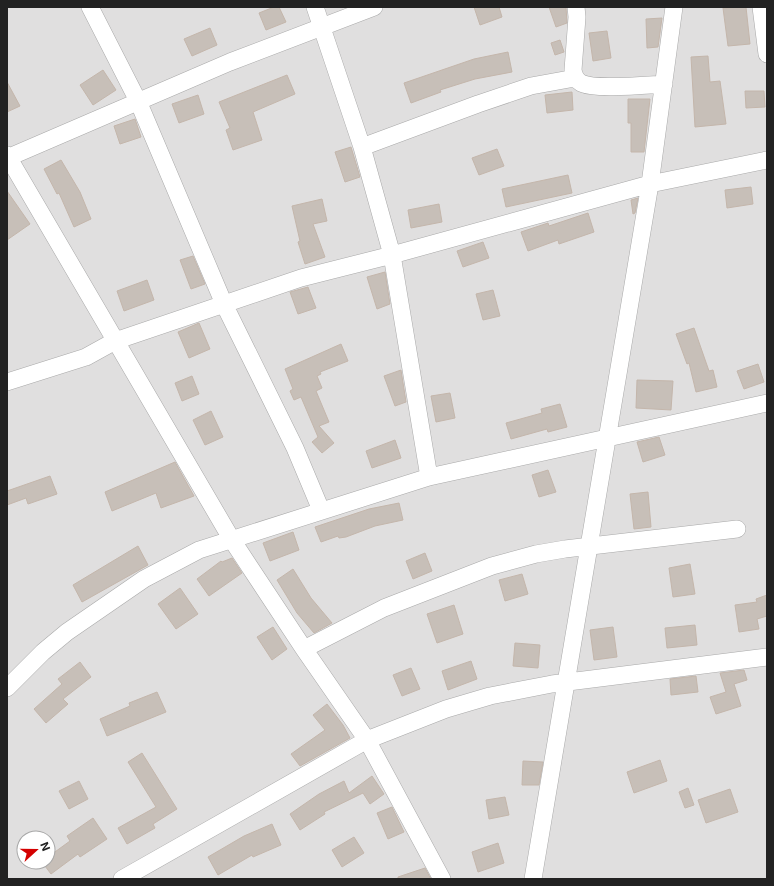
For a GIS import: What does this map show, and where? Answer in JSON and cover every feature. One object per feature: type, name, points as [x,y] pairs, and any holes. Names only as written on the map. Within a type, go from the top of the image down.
[{"type":"street","points":[[90,7],[138,101],[224,304],[295,448],[321,510]]},
{"type":"street","points":[[315,7],[362,147],[392,255],[429,477]]},
{"type":"street","points":[[374,7],[230,62],[8,157],[232,540],[304,649],[367,740],[442,879]]},
{"type":"street","points":[[576,7],[577,17],[572,70],[575,78],[580,82],[591,86],[664,84]]},
{"type":"street","points":[[533,879],[650,184],[674,7]]},
{"type":"street","points":[[761,7],[767,54]]},
{"type":"street","points":[[362,147],[531,86],[575,78]]},
{"type":"street","points":[[7,382],[86,357],[116,342],[301,278],[392,255],[650,184],[767,160]]},
{"type":"street","points":[[7,688],[43,652],[67,632],[144,579],[199,550],[321,510],[429,477],[767,403]]},
{"type":"street","points":[[304,649],[384,608],[492,566],[536,554],[566,549],[737,529]]},
{"type":"street","points":[[122,879],[367,740],[446,709],[490,696],[566,682],[767,657]]},
{"type":"shaded area","points":[[7,7],[767,7],[767,879],[7,879]]},
{"type":"building","points":[[274,7],[279,7],[286,22],[266,30],[259,13]]},
{"type":"building","points":[[474,7],[499,7],[502,17],[480,25]]},
{"type":"building","points":[[549,7],[566,7],[567,23],[556,27]]},
{"type":"building","points":[[746,7],[750,44],[728,46],[723,8]]},
{"type":"building","points":[[662,18],[658,47],[647,48],[646,19]]},
{"type":"building","points":[[210,28],[217,45],[192,56],[184,39]]},
{"type":"building","points":[[607,31],[611,58],[593,61],[589,33]]},
{"type":"building","points":[[560,40],[564,52],[555,55],[551,43]]},
{"type":"building","points":[[508,52],[512,72],[475,79],[440,90],[441,92],[411,103],[404,83],[474,59]]},
{"type":"building","points":[[708,56],[710,82],[720,81],[726,124],[695,127],[691,57]]},
{"type":"building","points":[[103,70],[116,90],[93,105],[80,85]]},
{"type":"building","points":[[287,75],[295,94],[253,112],[262,140],[233,150],[226,130],[230,128],[219,102]]},
{"type":"building","points":[[7,82],[20,106],[7,112]]},
{"type":"building","points":[[745,91],[764,91],[765,107],[746,108]]},
{"type":"building","points":[[572,92],[573,110],[547,113],[545,95]]},
{"type":"building","points":[[198,95],[204,114],[179,123],[172,104]]},
{"type":"building","points":[[628,99],[650,99],[644,152],[631,152],[631,123],[628,123]]},
{"type":"building","points":[[135,119],[141,137],[120,144],[114,126]]},
{"type":"building","points":[[351,147],[360,177],[345,182],[335,152]]},
{"type":"building","points":[[497,149],[504,166],[479,175],[472,158]]},
{"type":"building","points":[[61,160],[80,192],[91,219],[74,227],[59,193],[57,194],[44,169]]},
{"type":"building","points":[[568,175],[572,193],[506,207],[502,189]]},
{"type":"building","points":[[751,187],[753,204],[727,208],[725,190]]},
{"type":"building","points":[[7,191],[30,224],[7,240]]},
{"type":"building","points":[[638,198],[635,213],[633,214],[631,200]]},
{"type":"building","points":[[322,199],[327,221],[313,224],[325,257],[305,264],[298,242],[300,241],[292,206]]},
{"type":"building","points":[[439,204],[442,222],[411,228],[408,210]]},
{"type":"building","points":[[588,213],[594,232],[559,244],[558,240],[528,251],[521,232],[548,223],[549,226]]},
{"type":"building","points":[[483,242],[489,258],[463,267],[457,251]]},
{"type":"building","points":[[193,256],[205,284],[191,289],[180,260]]},
{"type":"building","points":[[385,272],[390,304],[377,309],[367,277]]},
{"type":"building","points":[[147,280],[154,300],[124,311],[117,291]]},
{"type":"building","points":[[308,287],[316,308],[298,314],[290,292]]},
{"type":"building","points":[[493,290],[500,316],[483,320],[476,294]]},
{"type":"building","points":[[199,323],[210,349],[189,358],[178,332]]},
{"type":"building","points":[[694,328],[709,371],[713,370],[717,387],[696,392],[689,363],[687,364],[676,334]]},
{"type":"building","points":[[341,344],[348,361],[320,372],[321,374],[317,376],[322,388],[316,391],[329,422],[319,426],[334,443],[322,453],[312,442],[318,437],[301,397],[294,400],[290,391],[293,389],[285,369]]},
{"type":"building","points":[[758,364],[764,382],[744,389],[737,371]]},
{"type":"building","points":[[401,370],[406,402],[395,406],[384,376]]},
{"type":"building","points":[[192,376],[199,394],[182,401],[175,383]]},
{"type":"building","points":[[637,380],[673,381],[671,410],[636,408]]},
{"type":"building","points":[[450,393],[455,418],[436,422],[431,396]]},
{"type":"building","points":[[560,404],[567,427],[548,432],[547,429],[511,439],[506,423],[542,413],[541,409]]},
{"type":"building","points":[[211,411],[223,437],[205,445],[193,420]]},
{"type":"building","points":[[659,437],[665,455],[643,462],[637,442]]},
{"type":"building","points":[[395,440],[401,458],[372,468],[366,451]]},
{"type":"building","points":[[175,462],[194,496],[161,508],[156,493],[112,511],[105,492]]},
{"type":"building","points":[[548,470],[556,492],[539,497],[532,475]]},
{"type":"building","points":[[50,476],[57,494],[28,504],[26,498],[7,505],[7,491]]},
{"type":"building","points":[[648,492],[651,527],[634,529],[630,494]]},
{"type":"building","points":[[399,503],[403,520],[375,526],[346,537],[339,538],[338,536],[321,542],[315,527],[369,509]]},
{"type":"building","points":[[293,532],[299,550],[270,561],[263,543]]},
{"type":"building","points":[[138,546],[148,565],[82,602],[73,585]]},
{"type":"building","points":[[425,553],[432,571],[413,579],[406,561]]},
{"type":"building","points":[[232,558],[242,573],[209,596],[197,579],[221,561],[222,562]]},
{"type":"building","points":[[690,564],[695,594],[673,597],[669,568]]},
{"type":"building","points":[[293,569],[311,598],[332,623],[314,633],[297,613],[277,580]]},
{"type":"building","points":[[522,574],[528,594],[505,601],[499,580]]},
{"type":"building","points":[[180,588],[198,614],[176,629],[158,604]]},
{"type":"building","points":[[767,595],[767,616],[757,619],[759,629],[739,632],[735,605],[757,602],[756,599]]},
{"type":"building","points":[[454,605],[463,634],[437,643],[427,614]]},
{"type":"building","points":[[695,625],[697,645],[667,648],[665,628]]},
{"type":"building","points":[[273,627],[287,649],[272,660],[257,637]]},
{"type":"building","points":[[613,627],[617,657],[594,660],[590,630]]},
{"type":"building","points":[[515,643],[540,645],[538,668],[513,666]]},
{"type":"building","points":[[471,661],[477,679],[448,690],[442,671]]},
{"type":"building","points":[[80,662],[91,677],[63,699],[68,704],[46,723],[34,709],[62,684],[58,679]]},
{"type":"building","points":[[411,668],[420,689],[402,696],[393,675]]},
{"type":"building","points":[[744,670],[747,680],[734,684],[741,706],[716,714],[710,697],[726,692],[720,673]]},
{"type":"building","points":[[696,676],[698,692],[671,695],[670,679]]},
{"type":"building","points":[[157,692],[166,712],[107,736],[100,719],[130,706],[129,703]]},
{"type":"building","points":[[327,704],[343,725],[350,738],[300,766],[291,754],[325,730],[313,715]]},
{"type":"building","points":[[142,753],[177,809],[153,824],[155,828],[127,844],[118,828],[156,807],[128,762]]},
{"type":"building","points":[[660,760],[667,781],[634,793],[627,772]]},
{"type":"building","points":[[523,761],[543,762],[539,785],[522,785]]},
{"type":"building","points":[[372,776],[384,794],[370,804],[363,793],[324,812],[325,814],[300,830],[290,814],[319,794],[344,781],[349,793]]},
{"type":"building","points":[[79,781],[88,799],[69,809],[59,791]]},
{"type":"building","points":[[688,788],[694,805],[685,808],[679,792]]},
{"type":"building","points":[[730,789],[738,812],[706,823],[698,800]]},
{"type":"building","points":[[505,797],[509,815],[489,819],[486,800]]},
{"type":"building","points":[[392,807],[404,832],[388,839],[377,813]]},
{"type":"building","points":[[93,818],[107,839],[80,857],[78,854],[51,874],[48,870],[56,870],[56,851],[70,841],[67,836]]},
{"type":"building","points":[[272,824],[281,845],[253,857],[252,855],[218,875],[208,857],[244,836]]},
{"type":"building","points":[[354,837],[364,853],[342,867],[332,850]]},
{"type":"building","points":[[498,843],[504,863],[478,872],[472,852]]},
{"type":"building","points":[[425,868],[431,879],[398,879],[398,877]]}]
